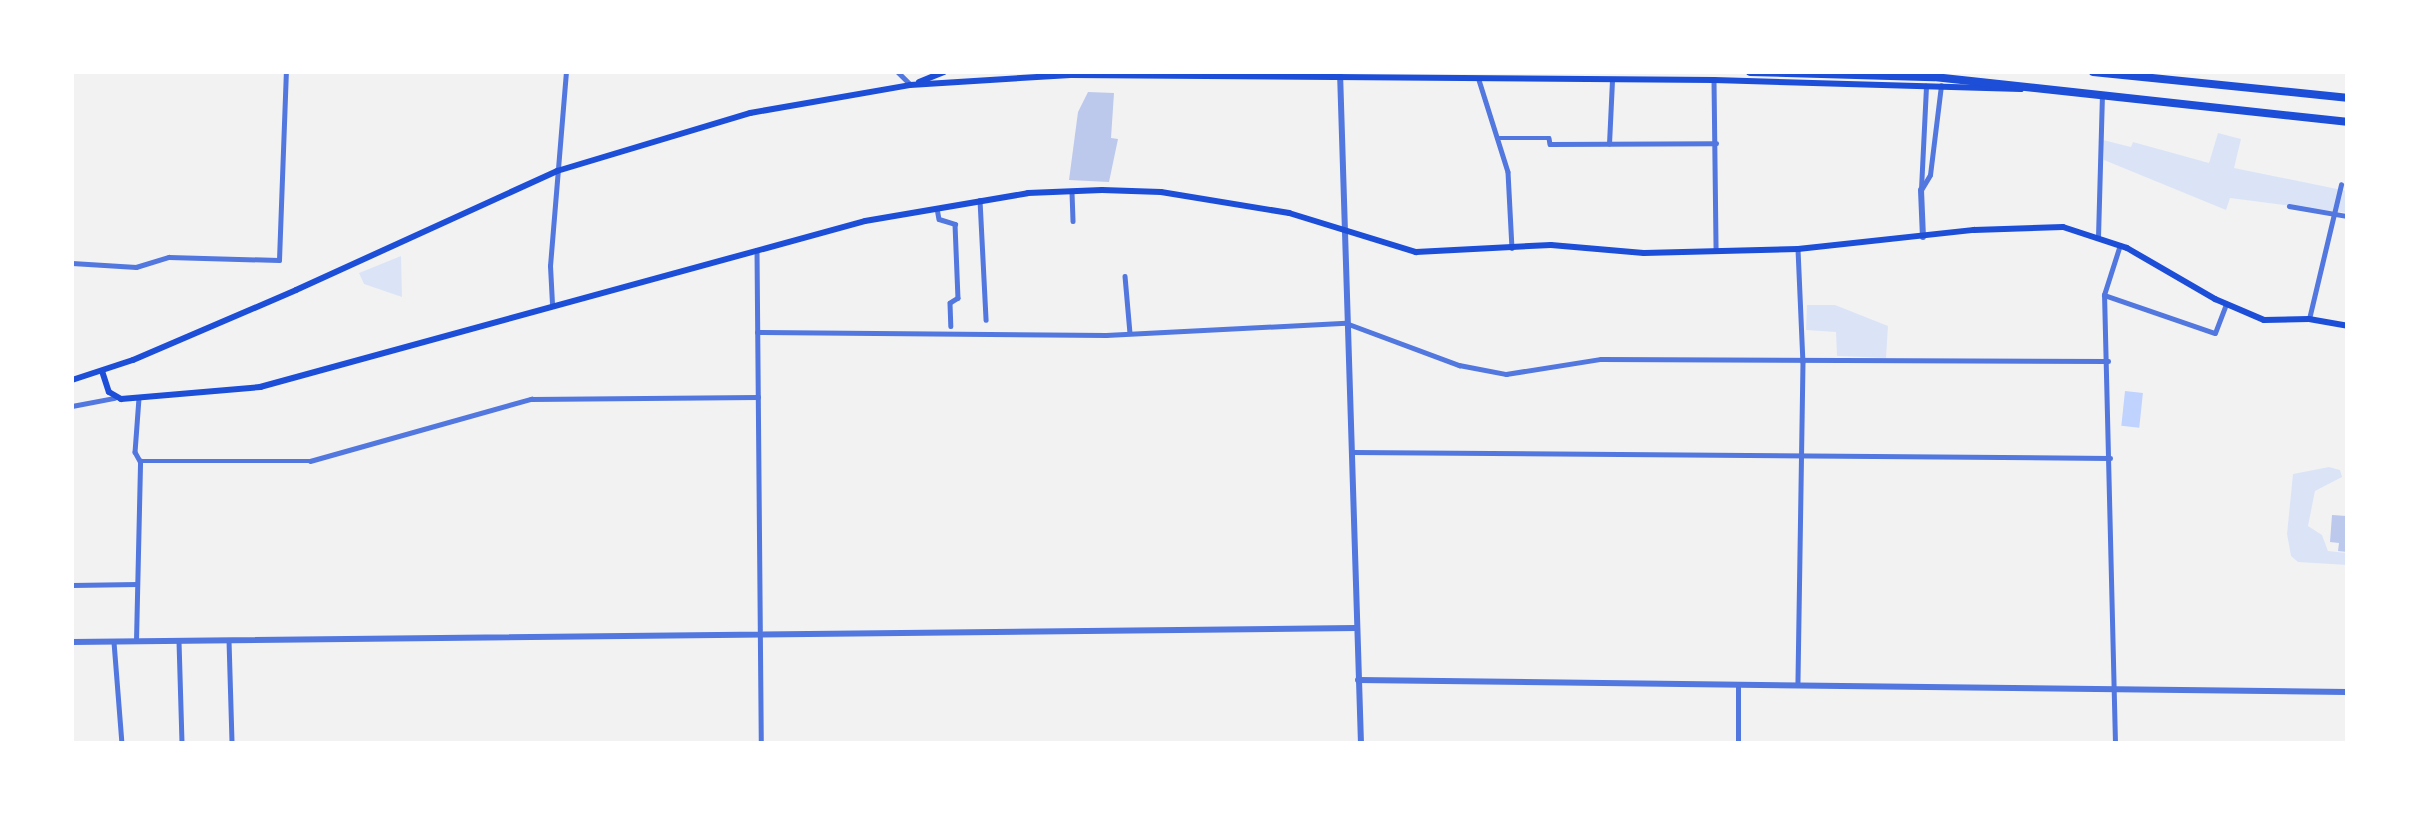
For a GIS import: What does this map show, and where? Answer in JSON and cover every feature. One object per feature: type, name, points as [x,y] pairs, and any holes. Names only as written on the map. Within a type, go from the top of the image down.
[{"type":"highway","points":[[1750,72],[1934,77],[2347,122]]},
{"type":"highway","points":[[2094,72],[2347,98]]},
{"type":"main road","points":[[910,85],[944,72]]},
{"type":"main road","points":[[72,380],[102,371],[296,290],[557,171],[750,113],[910,85],[1070,75],[1340,80],[1714,80],[1941,85],[2004,92],[2033,87]]},
{"type":"main road","points":[[102,371],[114,398],[260,387],[552,304],[757,250],[936,208],[980,200],[1072,191],[1161,192],[1289,213],[1416,252],[1551,245],[1644,253],[1798,249],[2063,227],[2120,245],[2227,304],[2264,320],[2309,318],[2347,324]]},
{"type":"street","points":[[72,263],[136,267],[169,257],[279,260],[286,72]]},
{"type":"street","points":[[552,304],[557,171],[566,72]]},
{"type":"street","points":[[898,72],[910,85]]},
{"type":"street","points":[[905,72],[910,85]]},
{"type":"street","points":[[1339,72],[1361,743]]},
{"type":"street","points":[[1479,80],[1508,172],[1512,248]]},
{"type":"street","points":[[1609,144],[1612,80]]},
{"type":"street","points":[[1714,80],[1716,252]]},
{"type":"street","points":[[1923,237],[1921,190],[1927,85]]},
{"type":"street","points":[[1921,190],[1930,176],[1941,85]]},
{"type":"street","points":[[2098,237],[2102,95]]},
{"type":"street","points":[[1497,138],[1549,138],[1550,144],[1716,143]]},
{"type":"street","points":[[2309,318],[2341,185]]},
{"type":"street","points":[[1072,191],[1073,221]]},
{"type":"street","points":[[980,200],[986,320]]},
{"type":"street","points":[[2289,206],[2347,216]]},
{"type":"street","points":[[936,208],[939,219],[955,224],[958,298],[950,303],[951,326]]},
{"type":"street","points":[[2116,743],[2108,361],[2104,295],[2120,245]]},
{"type":"street","points":[[1798,249],[1803,362],[1798,685]]},
{"type":"street","points":[[757,250],[761,743]]},
{"type":"street","points":[[1125,276],[1130,333]]},
{"type":"street","points":[[2104,295],[2215,333],[2227,304]]},
{"type":"street","points":[[757,332],[1130,333],[1346,323],[1459,365],[1506,374],[1601,359],[1803,362],[2108,361]]},
{"type":"street","points":[[140,461],[310,461],[531,399],[758,397]]},
{"type":"street","points":[[72,406],[114,398]]},
{"type":"street","points":[[136,642],[140,461],[135,452],[139,398]]},
{"type":"street","points":[[1352,452],[1801,459],[2110,458]]},
{"type":"street","points":[[72,585],[138,584]]},
{"type":"street","points":[[72,642],[1356,628]]},
{"type":"street","points":[[229,640],[232,743]]},
{"type":"street","points":[[179,641],[182,743]]},
{"type":"street","points":[[114,642],[122,743]]},
{"type":"street","points":[[1358,680],[2347,692]]},
{"type":"street","points":[[1738,685],[1738,743]]},
{"type":"shaded area","points":[[2218,133],[2241,139],[2234,168],[2347,191],[2347,213],[2230,198],[2226,210],[2104,160],[2103,140],[2131,147],[2133,142],[2209,163]]},
{"type":"shaded area","points":[[401,256],[402,297],[364,284],[359,273]]},
{"type":"shaded area","points":[[1807,305],[1835,305],[1888,326],[1886,358],[1837,356],[1836,332],[1806,330]]},
{"type":"shaded area","points":[[2329,467],[2340,470],[2342,477],[2315,491],[2308,526],[2322,535],[2328,551],[2347,553],[2347,565],[2298,562],[2291,556],[2287,534],[2293,474]]},
{"type":"water","points":[[2125,391],[2143,393],[2139,428],[2121,426]]},
{"type":"building","points":[[1088,92],[1114,93],[1111,138],[1118,139],[1109,182],[1069,180],[1078,112]]},
{"type":"building","points":[[2332,515],[2347,516],[2347,552],[2338,551],[2339,543],[2330,542]]}]
